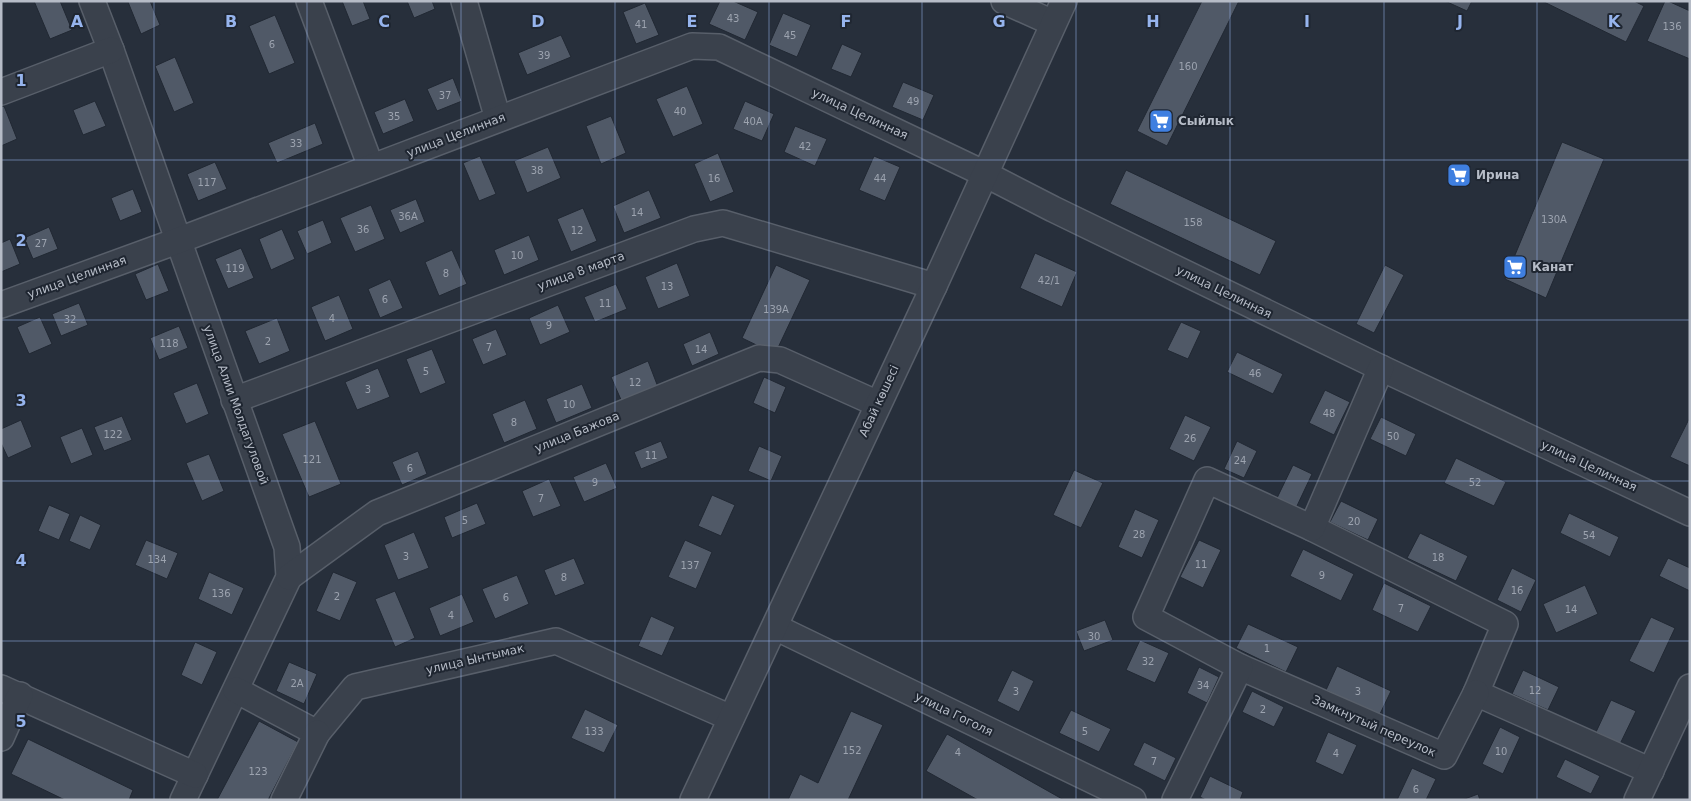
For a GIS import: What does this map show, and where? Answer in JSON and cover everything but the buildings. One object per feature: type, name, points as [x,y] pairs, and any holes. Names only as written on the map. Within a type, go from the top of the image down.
[{"type":"street","name":"улица Алии Молдагуловой","points":[[92,1],[287,547],[289,578],[183,800]]},
{"type":"street","points":[[309,1],[371,167]]},
{"type":"street","points":[[464,1],[498,119]]},
{"type":"street","points":[[1004,1],[1053,23]]},
{"type":"street","name":"Абай көшесі","points":[[692,800],[934,286],[1064,1]]},
{"type":"street","name":"улица Целинная","points":[[1,305],[692,46],[719,47],[985,174],[1053,209],[1381,368],[1690,513]]},
{"type":"street","points":[[1,92],[111,50]]},
{"type":"street","name":"улица 8 марта","points":[[234,400],[694,229],[723,223],[934,286]]},
{"type":"street","name":"улица Бажова","points":[[289,578],[377,513],[759,358],[780,360],[878,404]]},
{"type":"street","points":[[1312,528],[1381,368]]},
{"type":"street","name":"Замкнутый переулок","points":[[1207,480],[1312,528],[1505,624],[1476,693],[1444,756],[1240,667],[1146,617],[1207,480]]},
{"type":"street","name":"улица Гоголя","points":[[775,627],[1095,792],[1133,800]]},
{"type":"street","name":"улица Ынтымак","points":[[284,800],[317,733],[355,687],[556,641],[731,718]]},
{"type":"street","points":[[1174,800],[1240,667]]},
{"type":"street","points":[[1637,800],[1690,687]]},
{"type":"street","points":[[236,690],[317,733]]},
{"type":"street","points":[[1,738],[11,691],[195,774]]},
{"type":"street","points":[[1476,693],[1651,771]]},
{"type":"place","name":"Сыйлык","points":[[1161,121]]},
{"type":"place","name":"Ирина","points":[[1459,175]]},
{"type":"place","name":"Канат","points":[[1515,267]]}]
